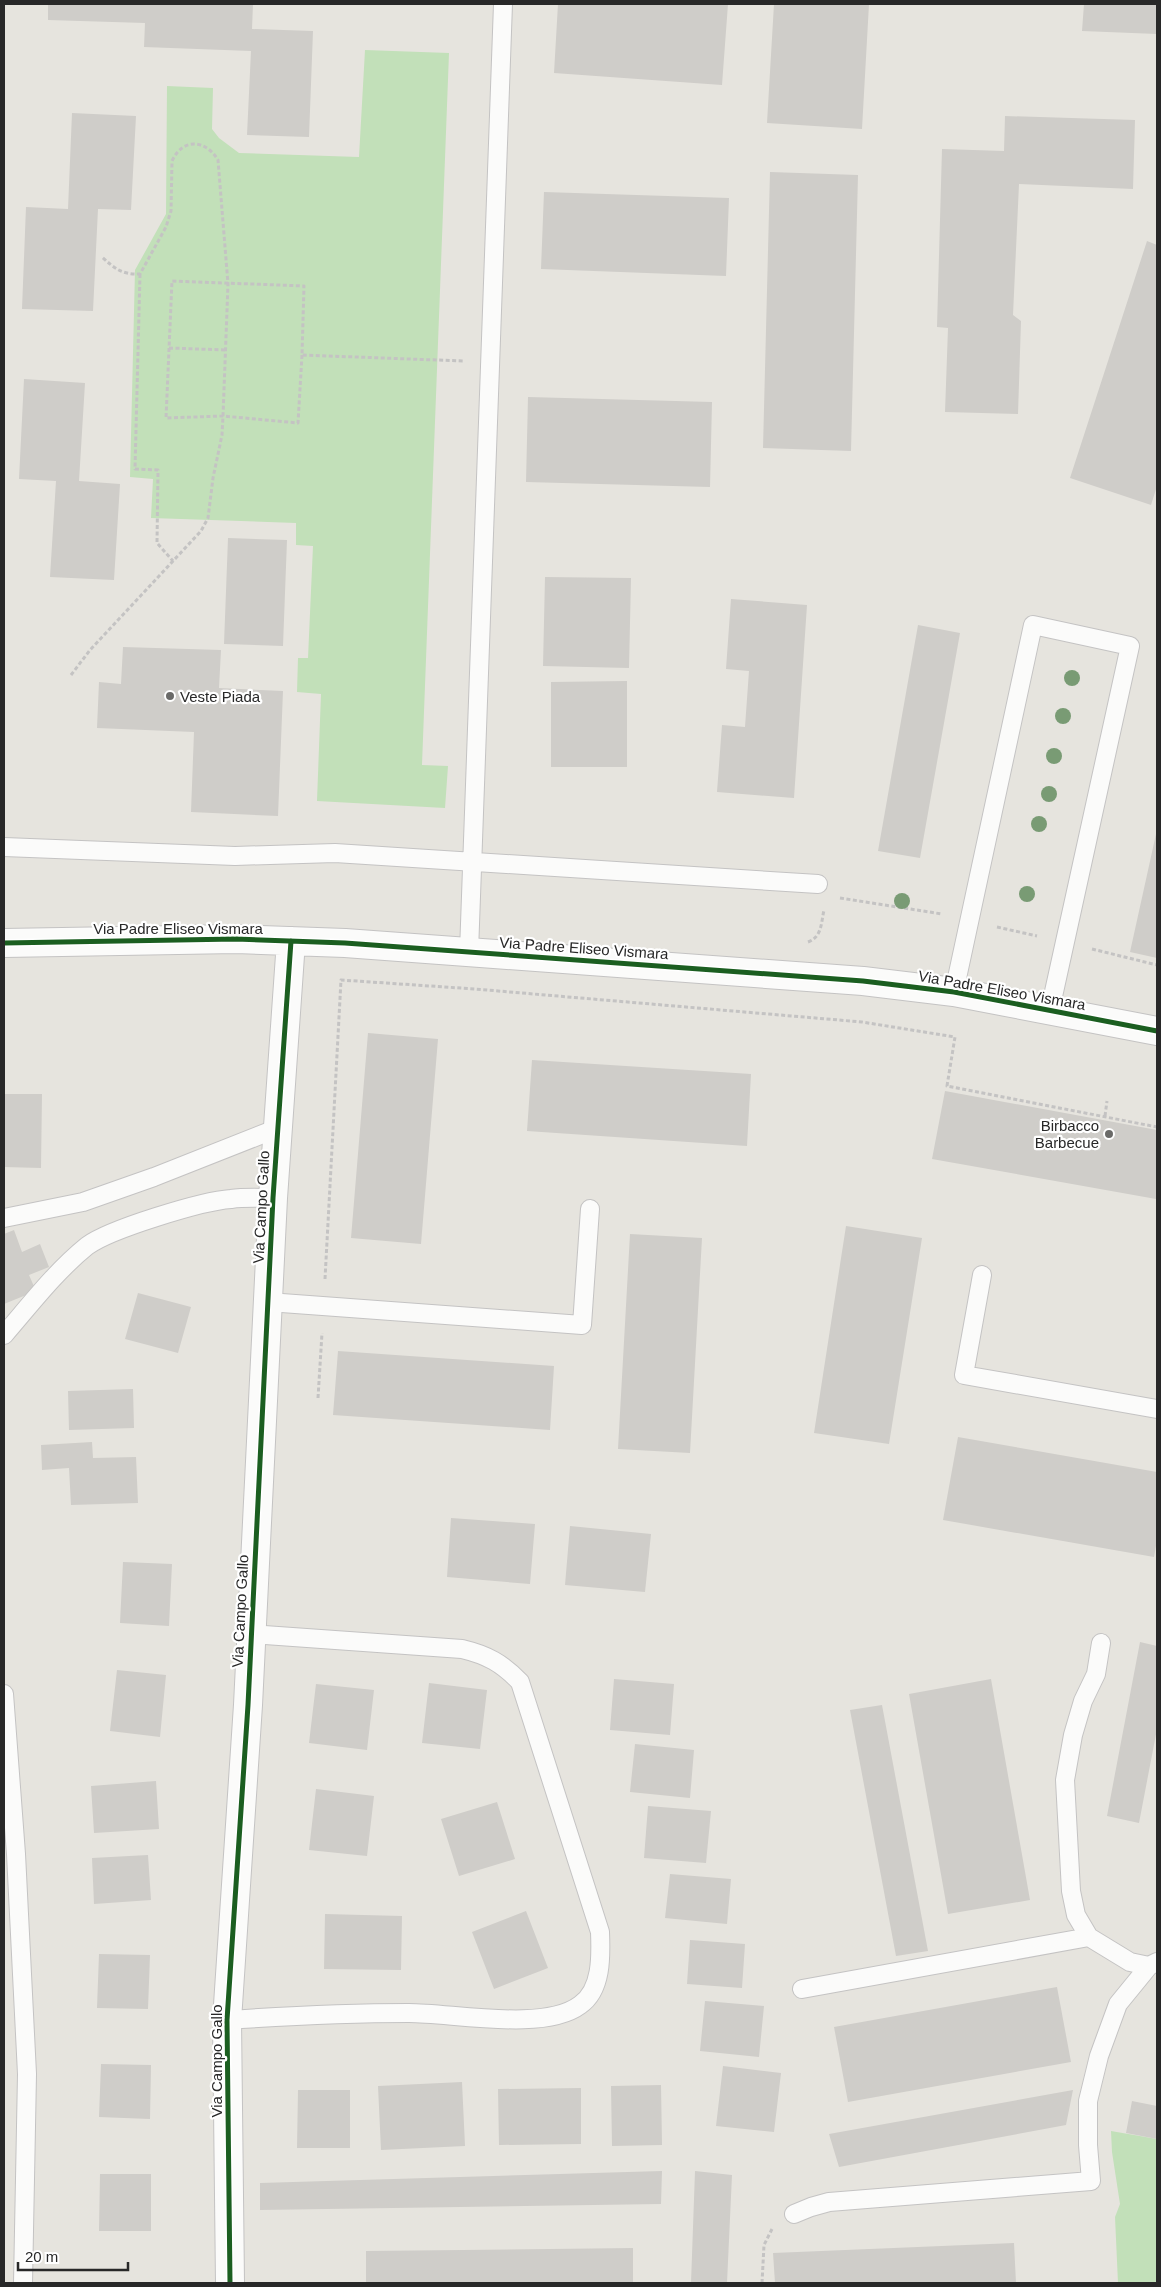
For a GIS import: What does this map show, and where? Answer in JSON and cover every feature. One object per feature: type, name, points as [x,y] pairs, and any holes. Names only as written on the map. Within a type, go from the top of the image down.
[{"type":"street","name":"Via Padre Eliseo Vismara","points":[[4,943],[236,939],[291,941],[863,981],[954,992],[1157,1031]]},
{"type":"street","name":"Via Campo Gallo","points":[[230,2283],[227,2020],[251,1634],[273,1198],[291,941]]},
{"type":"lane","points":[[469,952],[503,4]]},
{"type":"lane","points":[[954,992],[1032,625],[1130,646],[1050,1010]]},
{"type":"lane","points":[[4,847],[235,856],[335,853],[818,884]]},
{"type":"lane","points":[[4,1218],[83,1202],[154,1177],[278,1128]]},
{"type":"lane","points":[[4,1335],[65,1267],[89,1245],[167,1214],[230,1199],[273,1198]]},
{"type":"lane","points":[[268,1302],[582,1325],[590,1209]]},
{"type":"lane","points":[[982,1275],[964,1375],[1157,1409]]},
{"type":"lane","points":[[227,2020],[410,2013],[496,2018],[546,2018],[564,2014],[581,2005],[594,1987],[601,1956],[600,1932],[520,1682],[509,1670],[485,1654],[462,1649],[251,1634]]},
{"type":"lane","points":[[1101,1644],[1096,1674],[1083,1701],[1073,1735],[1065,1780],[1071,1891],[1076,1915],[1089,1937],[1130,1962],[1153,1964]]},
{"type":"lane","points":[[4,1694],[16,1854],[27,2074],[23,2283]]},
{"type":"lane","points":[[802,1989],[1089,1937]]},
{"type":"lane","points":[[794,2214],[811,2206],[829,2202],[1091,2182],[1088,2145],[1088,2101],[1099,2056],[1118,2004],[1153,1964]]},
{"type":"path","points":[[71,675],[90,650],[201,532],[208,518],[213,478],[222,435],[228,284],[218,160],[212,150],[197,144],[188,146],[176,153],[172,161],[171,211],[166,227],[140,274],[135,469],[158,470],[157,543],[173,561]]},
{"type":"path","points":[[102,256],[114,269],[128,275],[140,274]]},
{"type":"path","points":[[172,281],[304,286],[298,423],[223,416],[166,418],[169,348],[172,281]]},
{"type":"path","points":[[169,348],[226,350]]},
{"type":"path","points":[[302,355],[489,362]]},
{"type":"path","points":[[834,900],[850,900],[969,921],[1157,965]]},
{"type":"path","points":[[805,943],[814,940],[819,935],[824,909],[829,903]]},
{"type":"path","points":[[318,1398],[341,980],[476,989],[853,1022],[955,1037],[947,1086],[1157,1127]]},
{"type":"path","points":[[1105,1116],[1108,1101]]},
{"type":"path","points":[[762,2283],[764,2245],[776,2221],[794,2214]]},
{"type":"green space","points":[[365,50],[449,53],[422,765],[448,766],[445,808],[317,801],[321,694],[297,692],[298,658],[308,658],[313,546],[296,545],[296,523],[151,518],[153,479],[130,477],[135,270],[166,214],[167,86],[213,88],[212,129],[219,138],[239,153],[359,157]]},
{"type":"green space","points":[[1111,2131],[1157,2139],[1157,2283],[1118,2283],[1115,2217],[1120,2204],[1112,2152]]},
{"type":"building","points":[[48,4],[253,4],[252,29],[313,31],[309,137],[247,135],[251,51],[144,47],[145,23],[48,20]]},
{"type":"building","points":[[558,4],[728,4],[722,85],[554,73]]},
{"type":"building","points":[[774,4],[869,4],[862,129],[767,123]]},
{"type":"building","points":[[1084,4],[1157,4],[1157,34],[1082,31]]},
{"type":"building","points":[[72,113],[136,116],[131,210],[98,209],[93,311],[22,309],[26,207],[68,209]]},
{"type":"building","points":[[1005,116],[1135,120],[1133,189],[1019,184],[1013,315],[1021,321],[1018,414],[945,412],[948,328],[937,327],[942,149],[1004,151]]},
{"type":"building","points":[[770,172],[858,175],[851,451],[763,448]]},
{"type":"building","points":[[544,192],[729,198],[726,276],[541,269]]},
{"type":"building","points":[[1147,241],[1157,245],[1157,486],[1151,505],[1070,478]]},
{"type":"building","points":[[24,379],[85,383],[79,481],[120,484],[114,580],[50,577],[56,481],[19,479]]},
{"type":"building","points":[[528,397],[712,402],[710,487],[526,482]]},
{"type":"building","points":[[228,538],[287,540],[283,646],[224,644]]},
{"type":"building","points":[[545,577],[631,578],[629,668],[543,666]]},
{"type":"building","points":[[731,599],[807,605],[794,798],[717,792],[722,725],[745,727],[749,671],[726,669]]},
{"type":"building","points":[[918,625],[960,633],[920,858],[878,851]]},
{"type":"building","points":[[123,647],[221,650],[219,688],[283,691],[278,816],[191,812],[194,732],[97,728],[99,682],[121,684]]},
{"type":"building","points":[[627,681],[627,767],[551,767],[551,682]]},
{"type":"building","points":[[1157,835],[1157,958],[1130,952]]},
{"type":"building","points":[[368,1033],[438,1039],[421,1244],[351,1238]]},
{"type":"building","points":[[532,1060],[751,1074],[747,1146],[527,1131]]},
{"type":"building","points":[[945,1091],[1157,1130],[1156,1199],[932,1159]]},
{"type":"building","points":[[4,1094],[42,1094],[41,1168],[4,1167]]},
{"type":"building","points":[[846,1226],[922,1238],[889,1444],[814,1433]]},
{"type":"building","points":[[14,1230],[22,1252],[40,1244],[49,1267],[29,1275],[36,1291],[4,1304],[4,1234]]},
{"type":"building","points":[[630,1234],[702,1238],[690,1453],[618,1449]]},
{"type":"building","points":[[138,1293],[191,1307],[178,1353],[125,1339]]},
{"type":"building","points":[[338,1351],[554,1366],[550,1430],[333,1415]]},
{"type":"building","points":[[133,1389],[134,1428],[69,1430],[68,1391]]},
{"type":"building","points":[[958,1437],[1157,1472],[1157,1540],[1154,1557],[943,1520]]},
{"type":"building","points":[[92,1442],[93,1458],[136,1457],[138,1503],[71,1505],[69,1468],[42,1470],[41,1445]]},
{"type":"building","points":[[451,1518],[535,1524],[530,1584],[447,1577]]},
{"type":"building","points":[[570,1526],[651,1534],[645,1592],[565,1585]]},
{"type":"building","points":[[123,1562],[172,1564],[169,1626],[120,1623]]},
{"type":"building","points":[[1140,1642],[1157,1646],[1157,1729],[1139,1823],[1107,1816]]},
{"type":"building","points":[[117,1670],[166,1675],[160,1737],[110,1731]]},
{"type":"building","points":[[614,1679],[674,1684],[670,1735],[610,1730]]},
{"type":"building","points":[[991,1679],[1030,1900],[948,1914],[909,1694]]},
{"type":"building","points":[[429,1683],[487,1690],[480,1749],[422,1743]]},
{"type":"building","points":[[316,1684],[374,1690],[367,1750],[309,1743]]},
{"type":"building","points":[[882,1705],[928,1951],[896,1956],[850,1710]]},
{"type":"building","points":[[635,1744],[694,1750],[690,1798],[630,1792]]},
{"type":"building","points":[[156,1781],[159,1829],[94,1833],[91,1786]]},
{"type":"building","points":[[316,1789],[374,1796],[367,1856],[309,1850]]},
{"type":"building","points":[[497,1802],[515,1859],[459,1876],[441,1819]]},
{"type":"building","points":[[648,1806],[711,1811],[706,1863],[644,1858]]},
{"type":"building","points":[[148,1855],[151,1900],[94,1904],[92,1858]]},
{"type":"building","points":[[670,1874],[731,1879],[727,1924],[665,1918]]},
{"type":"building","points":[[526,1911],[548,1968],[494,1989],[472,1932]]},
{"type":"building","points":[[325,1914],[402,1916],[401,1970],[324,1969]]},
{"type":"building","points":[[690,1940],[745,1944],[742,1988],[687,1984]]},
{"type":"building","points":[[99,1954],[150,1955],[148,2009],[97,2008]]},
{"type":"building","points":[[1057,1987],[1071,2062],[848,2102],[834,2027]]},
{"type":"building","points":[[705,2001],[764,2006],[759,2057],[700,2051]]},
{"type":"building","points":[[101,2064],[151,2065],[150,2119],[99,2117]]},
{"type":"building","points":[[723,2066],[781,2073],[774,2132],[716,2126]]},
{"type":"building","points":[[462,2082],[465,2146],[381,2150],[378,2086]]},
{"type":"building","points":[[661,2085],[662,2145],[612,2146],[611,2086]]},
{"type":"building","points":[[581,2088],[581,2144],[499,2145],[498,2089]]},
{"type":"building","points":[[298,2090],[350,2090],[350,2148],[297,2148]]},
{"type":"building","points":[[1073,2090],[1066,2125],[839,2167],[829,2134]]},
{"type":"building","points":[[1132,2101],[1157,2106],[1157,2139],[1126,2133]]},
{"type":"building","points":[[662,2171],[661,2204],[260,2210],[260,2183]]},
{"type":"building","points":[[695,2171],[732,2175],[727,2283],[691,2283]]},
{"type":"building","points":[[100,2174],[151,2174],[151,2231],[99,2231]]},
{"type":"building","points":[[1014,2243],[1016,2283],[775,2283],[773,2253]]},
{"type":"building","points":[[633,2248],[633,2283],[366,2283],[366,2251]]},
{"type":"cycle path","points":[[4,943],[236,939],[345,943],[863,981],[954,992],[1157,1031]]},
{"type":"cycle path","points":[[230,2283],[227,2020],[248,1705],[273,1198],[291,941]]},
{"type":"place","name":"Veste Piada","points":[[170,696]]},
{"type":"place","name":"Birbacco Barbecue","points":[[1109,1134]]}]
